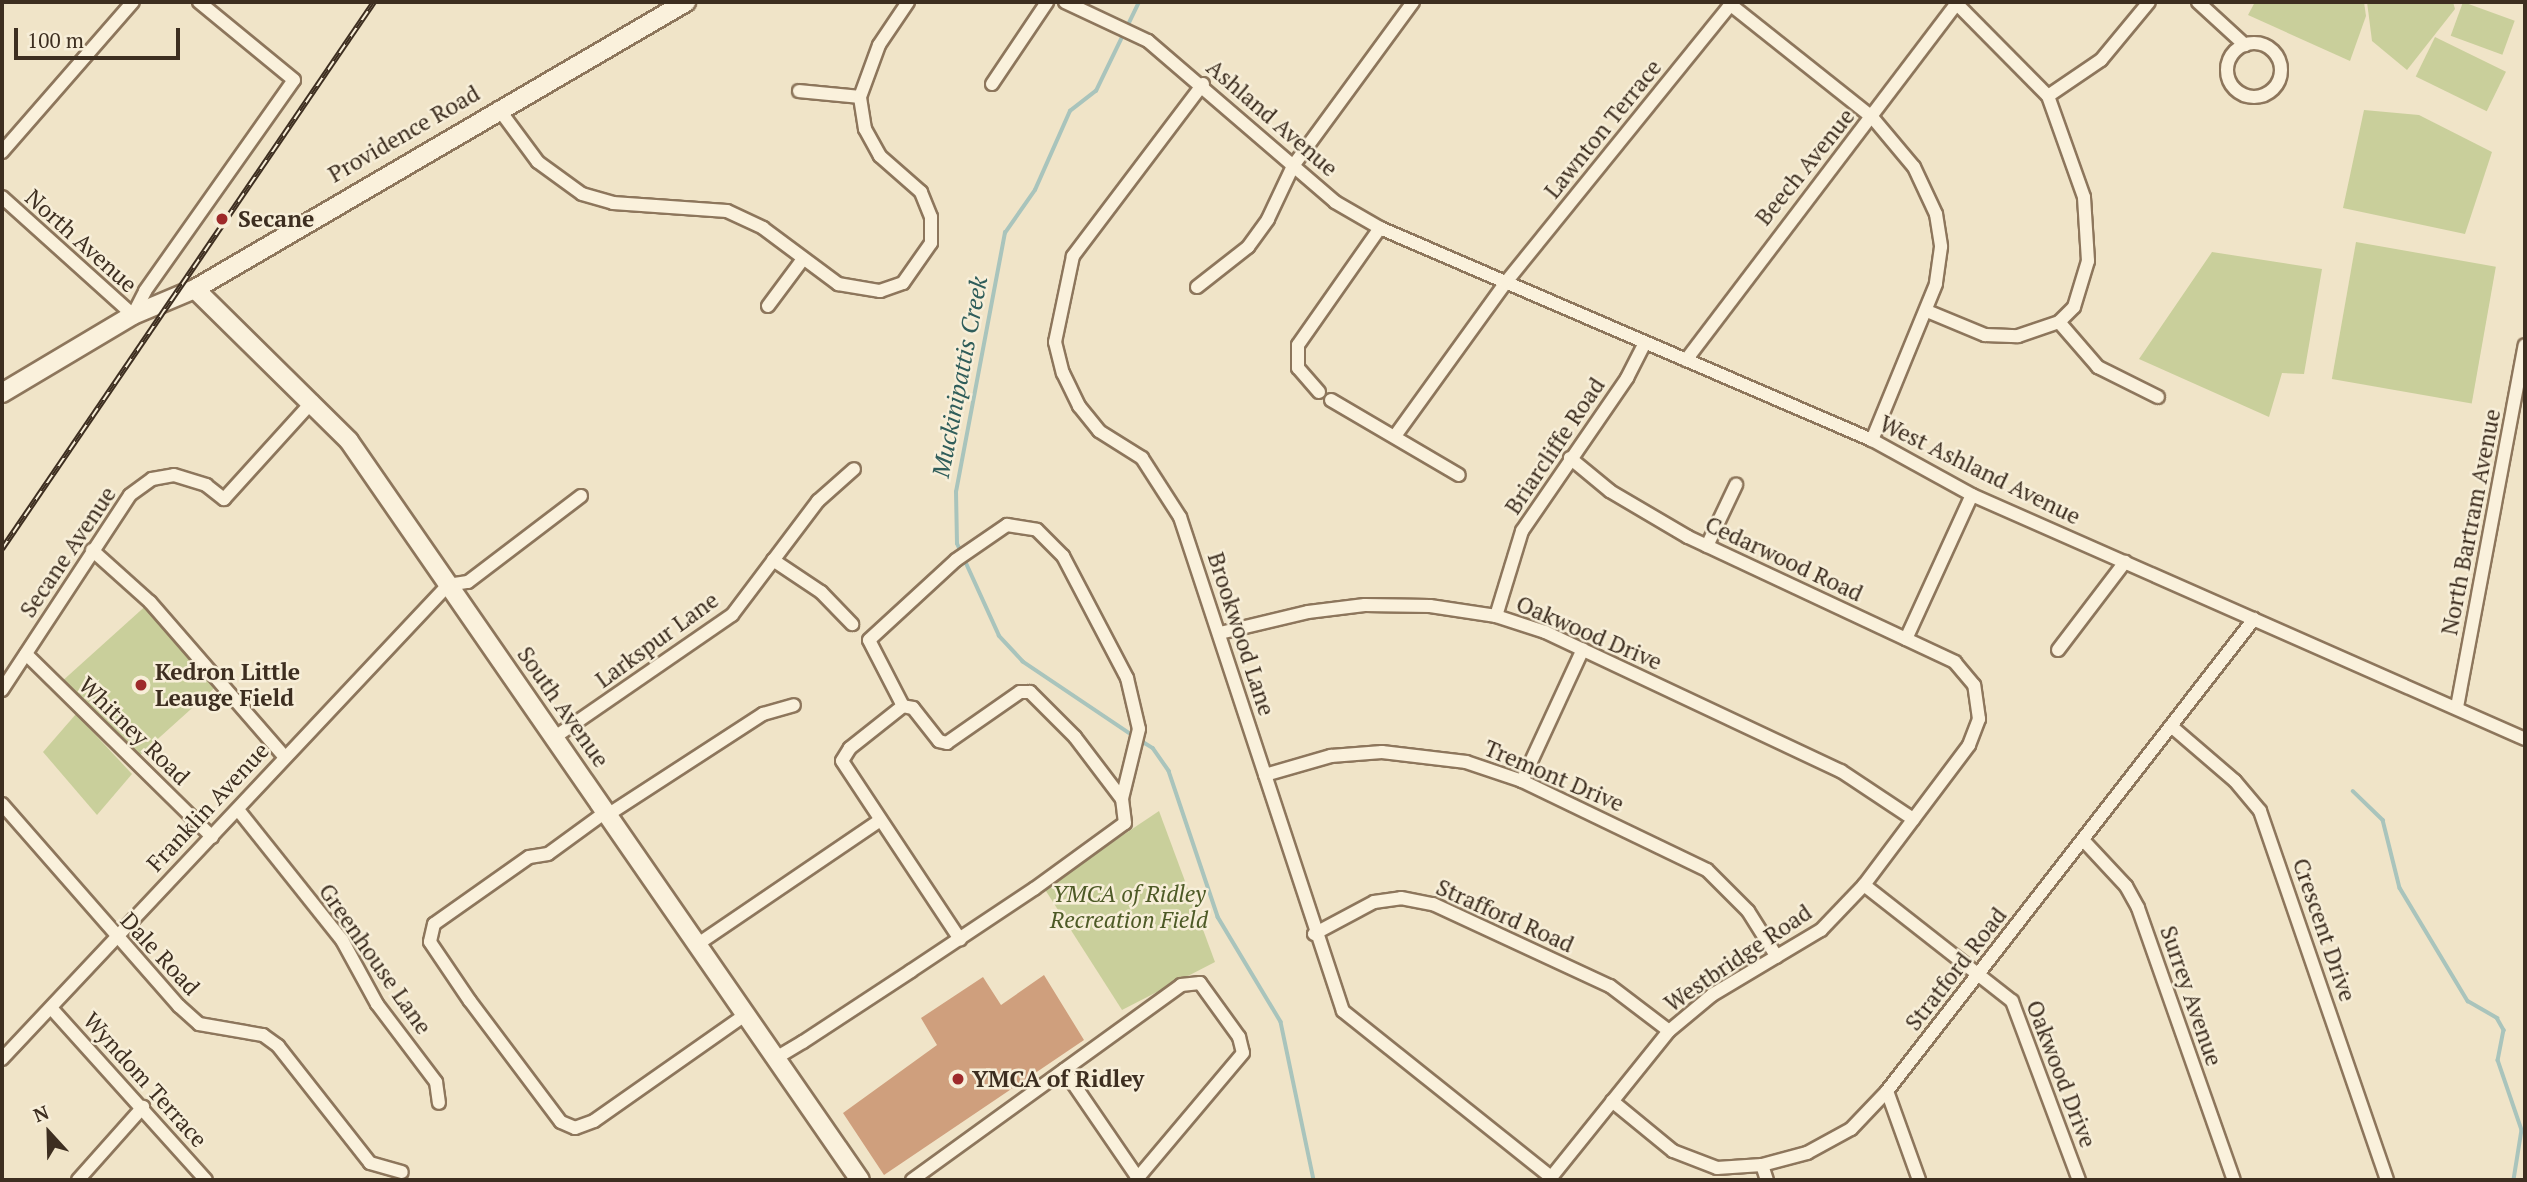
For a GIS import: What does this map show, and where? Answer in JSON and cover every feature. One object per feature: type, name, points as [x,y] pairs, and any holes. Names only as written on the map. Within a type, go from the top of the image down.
[{"type":"street","points":[[2,152],[133,2]]},
{"type":"street","points":[[133,315],[145,291],[294,80],[200,2]]},
{"type":"street","points":[[498,108],[538,162],[582,194],[613,203],[727,211],[763,228],[838,284],[880,291],[904,283],[931,243],[931,218],[921,192],[880,156],[865,129],[860,97],[879,46],[908,2]]},
{"type":"street","points":[[992,84],[1047,2]]},
{"type":"street","name":"Ashland Avenue","points":[[1066,2],[1125,30],[1203,84],[1335,202],[1380,228],[1454,258]]},
{"type":"street","points":[[1197,287],[1248,247],[1268,219],[1293,166],[1413,2]]},
{"type":"street","points":[[2048,96],[2101,60],[2149,2]]},
{"type":"street","points":[[2198,2],[2245,45],[2266,46],[2281,68],[2276,86],[2259,97],[2241,94],[2228,77],[2229,60],[2245,45]]},
{"type":"street","points":[[1732,3],[1872,117],[1914,167],[1936,214],[1940,265],[1927,311],[1872,440]]},
{"type":"street","name":"Lawnton Terrace","points":[[1395,436],[1506,282],[1732,3]]},
{"type":"street","points":[[1927,311],[1985,335],[2018,336],[2059,323],[2083,291],[2088,261],[2084,197],[2048,96],[1958,3]]},
{"type":"street","name":"Beech Avenue","points":[[1686,360],[1958,3]]},
{"type":"street","name":"Providence Road","points":[[2,393],[133,315],[195,289],[675,4]]},
{"type":"street","name":"Brookwood Lane","points":[[1203,84],[1073,256],[1055,342],[1079,406],[1099,430],[1142,458],[1162,483],[1180,517],[1220,633],[1335,998],[1352,1020],[1550,1178]]},
{"type":"street","points":[[799,91],[860,97]]},
{"type":"street","name":"North Avenue","points":[[2,197],[133,315]]},
{"type":"street","points":[[1319,392],[1298,368],[1298,345],[1380,228]]},
{"type":"street","name":"West Ashland Avenue","points":[[1454,258],[1645,344],[1872,440],[1972,495],[2525,739]]},
{"type":"street","points":[[768,306],[803,259]]},
{"type":"street","name":"South Avenue","points":[[195,289],[313,401],[349,441],[860,1180]]},
{"type":"street","points":[[2059,323],[2098,367],[2158,397]]},
{"type":"street","name":"Briarcliffe Road","points":[[1496,617],[1522,531],[1627,379],[1645,344]]},
{"type":"street","name":"North Bartram Avenue","points":[[2457,707],[2525,345]]},
{"type":"street","points":[[1331,400],[1459,475]]},
{"type":"street","name":"Secane Avenue","points":[[2,690],[92,550],[140,485],[186,477],[224,499],[313,401]]},
{"type":"street","name":"Cedarwood Road","points":[[1570,458],[1610,491],[1707,546],[1955,662],[1977,694]]},
{"type":"street","name":"Larkspur Lane","points":[[555,737],[706,636],[749,596],[818,501],[854,470]]},
{"type":"street","points":[[1707,546],[1736,485]]},
{"type":"street","points":[[1906,639],[1972,495]]},
{"type":"street","points":[[448,585],[468,582],[581,496]]},
{"type":"street","points":[[903,706],[869,640],[961,557],[1007,525],[1037,530],[1063,556],[1116,650],[1139,729],[1122,799]]},
{"type":"street","points":[[92,550],[150,602],[284,756]]},
{"type":"street","points":[[773,560],[821,592],[852,624]]},
{"type":"street","points":[[2058,650],[2125,562]]},
{"type":"street","name":"Franklin Avenue","points":[[2,1059],[52,1009],[117,932],[239,811],[284,756],[448,585]]},
{"type":"street","name":"Oakwood Drive","points":[[1220,633],[1308,612],[1365,605],[1430,606],[1496,617],[1583,649],[1841,771],[1913,819]]},
{"type":"street","name":"Stratford Road","points":[[1612,1101],[1688,1160],[1717,1168],[1762,1165],[1832,1141],[1888,1091],[2254,619]]},
{"type":"street","points":[[1522,781],[1583,649]]},
{"type":"street","name":"Whitney Road","points":[[26,654],[212,837]]},
{"type":"street","points":[[776,1058],[960,939],[1114,835],[1128,814],[1122,799],[1075,737],[1030,692],[1020,692],[947,743],[939,741],[913,708],[903,706],[850,748],[842,761],[879,821],[960,939]]},
{"type":"street","name":"Westbridge Road","points":[[1550,1178],[1669,1031],[1712,995],[1821,930],[1864,885],[1969,745],[1979,719],[1977,694]]},
{"type":"street","points":[[746,1014],[594,1121],[575,1128],[561,1122],[430,942],[435,924],[537,856],[762,714],[794,705]]},
{"type":"street","name":"Crescent Drive","points":[[2171,726],[2235,781],[2260,811],[2387,1180]]},
{"type":"street","name":"Tremont Drive","points":[[1265,775],[1331,756],[1382,752],[1466,762],[1522,781],[1707,870],[1748,911],[1777,957]]},
{"type":"street","name":"Dale Road","points":[[2,804],[104,924],[117,932],[200,1024],[271,1041],[370,1163],[401,1172]]},
{"type":"street","name":"Greenhouse Lane","points":[[239,811],[342,940],[377,1004],[436,1082],[439,1103]]},
{"type":"street","points":[[698,944],[879,821]]},
{"type":"street","name":"Surrey Avenue","points":[[2084,841],[2135,902],[2234,1180]]},
{"type":"street","name":"Oakwood Drive","points":[[1864,885],[2006,993],[2021,1018],[2079,1180]]},
{"type":"street","name":"Strafford Road","points":[[1314,934],[1374,902],[1401,898],[1433,904],[1610,986],[1669,1031]]},
{"type":"street","points":[[912,1180],[1064,1070],[1190,981],[1200,984],[1239,1037],[1242,1053],[1137,1179],[1064,1070]]},
{"type":"street","name":"Wyndom Terrace","points":[[52,1009],[206,1180]]},
{"type":"street","points":[[1888,1091],[1919,1180]]},
{"type":"street","points":[[78,1180],[143,1107]]},
{"type":"street","points":[[1762,1165],[1767,1180]]},
{"type":"green space","points":[[2255,2],[2364,2],[2366,16],[2350,61],[2248,15]]},
{"type":"green space","points":[[2367,2],[2453,2],[2455,9],[2407,70],[2372,41]]},
{"type":"green space","points":[[2463,2],[2515,21],[2502,55],[2451,36]]},
{"type":"green space","points":[[2435,37],[2506,72],[2487,111],[2416,77]]},
{"type":"green space","points":[[2364,110],[2419,115],[2492,152],[2465,234],[2343,208]]},
{"type":"green space","points":[[2356,242],[2496,267],[2472,404],[2332,379]]},
{"type":"green space","points":[[2212,252],[2322,269],[2304,374],[2282,373],[2269,417],[2139,359]]},
{"type":"green space","name":"Kedron Little Leauge Field","points":[[150,602],[222,682],[129,764],[58,685]]},
{"type":"green space","points":[[76,714],[132,774],[97,815],[43,752]]},
{"type":"green space","name":"YMCA of Ridley Recreation Field","points":[[1159,811],[1215,962],[1122,1010],[1044,888]]},
{"type":"building","name":"YMCA of Ridley","points":[[1044,975],[1084,1040],[884,1175],[843,1113],[937,1045],[921,1018],[983,977],[1001,1005]]},
{"type":"waterway","name":"Muckinipattis Creek","points":[[1133,736],[1023,662],[999,636],[957,544],[956,492],[1005,233],[1035,190],[1070,111],[1096,91],[1139,2]]},
{"type":"waterway","name":"Muckinipattis Creek","points":[[1140,740],[1153,748],[1169,771],[1218,917],[1281,1022],[1314,1180]]},
{"type":"waterway","points":[[2353,791],[2383,820],[2400,888],[2468,1001],[2497,1018],[2504,1030],[2498,1060],[2522,1130],[2514,1180]]},
{"type":"railway","points":[[2,549],[374,2]]},
{"type":"place","name":"Secane","points":[[222,219]]},
{"type":"place","name":"Kedron Little Leauge Field","points":[[141,685]]},
{"type":"place","name":"YMCA of Ridley","points":[[958,1079]]}]
